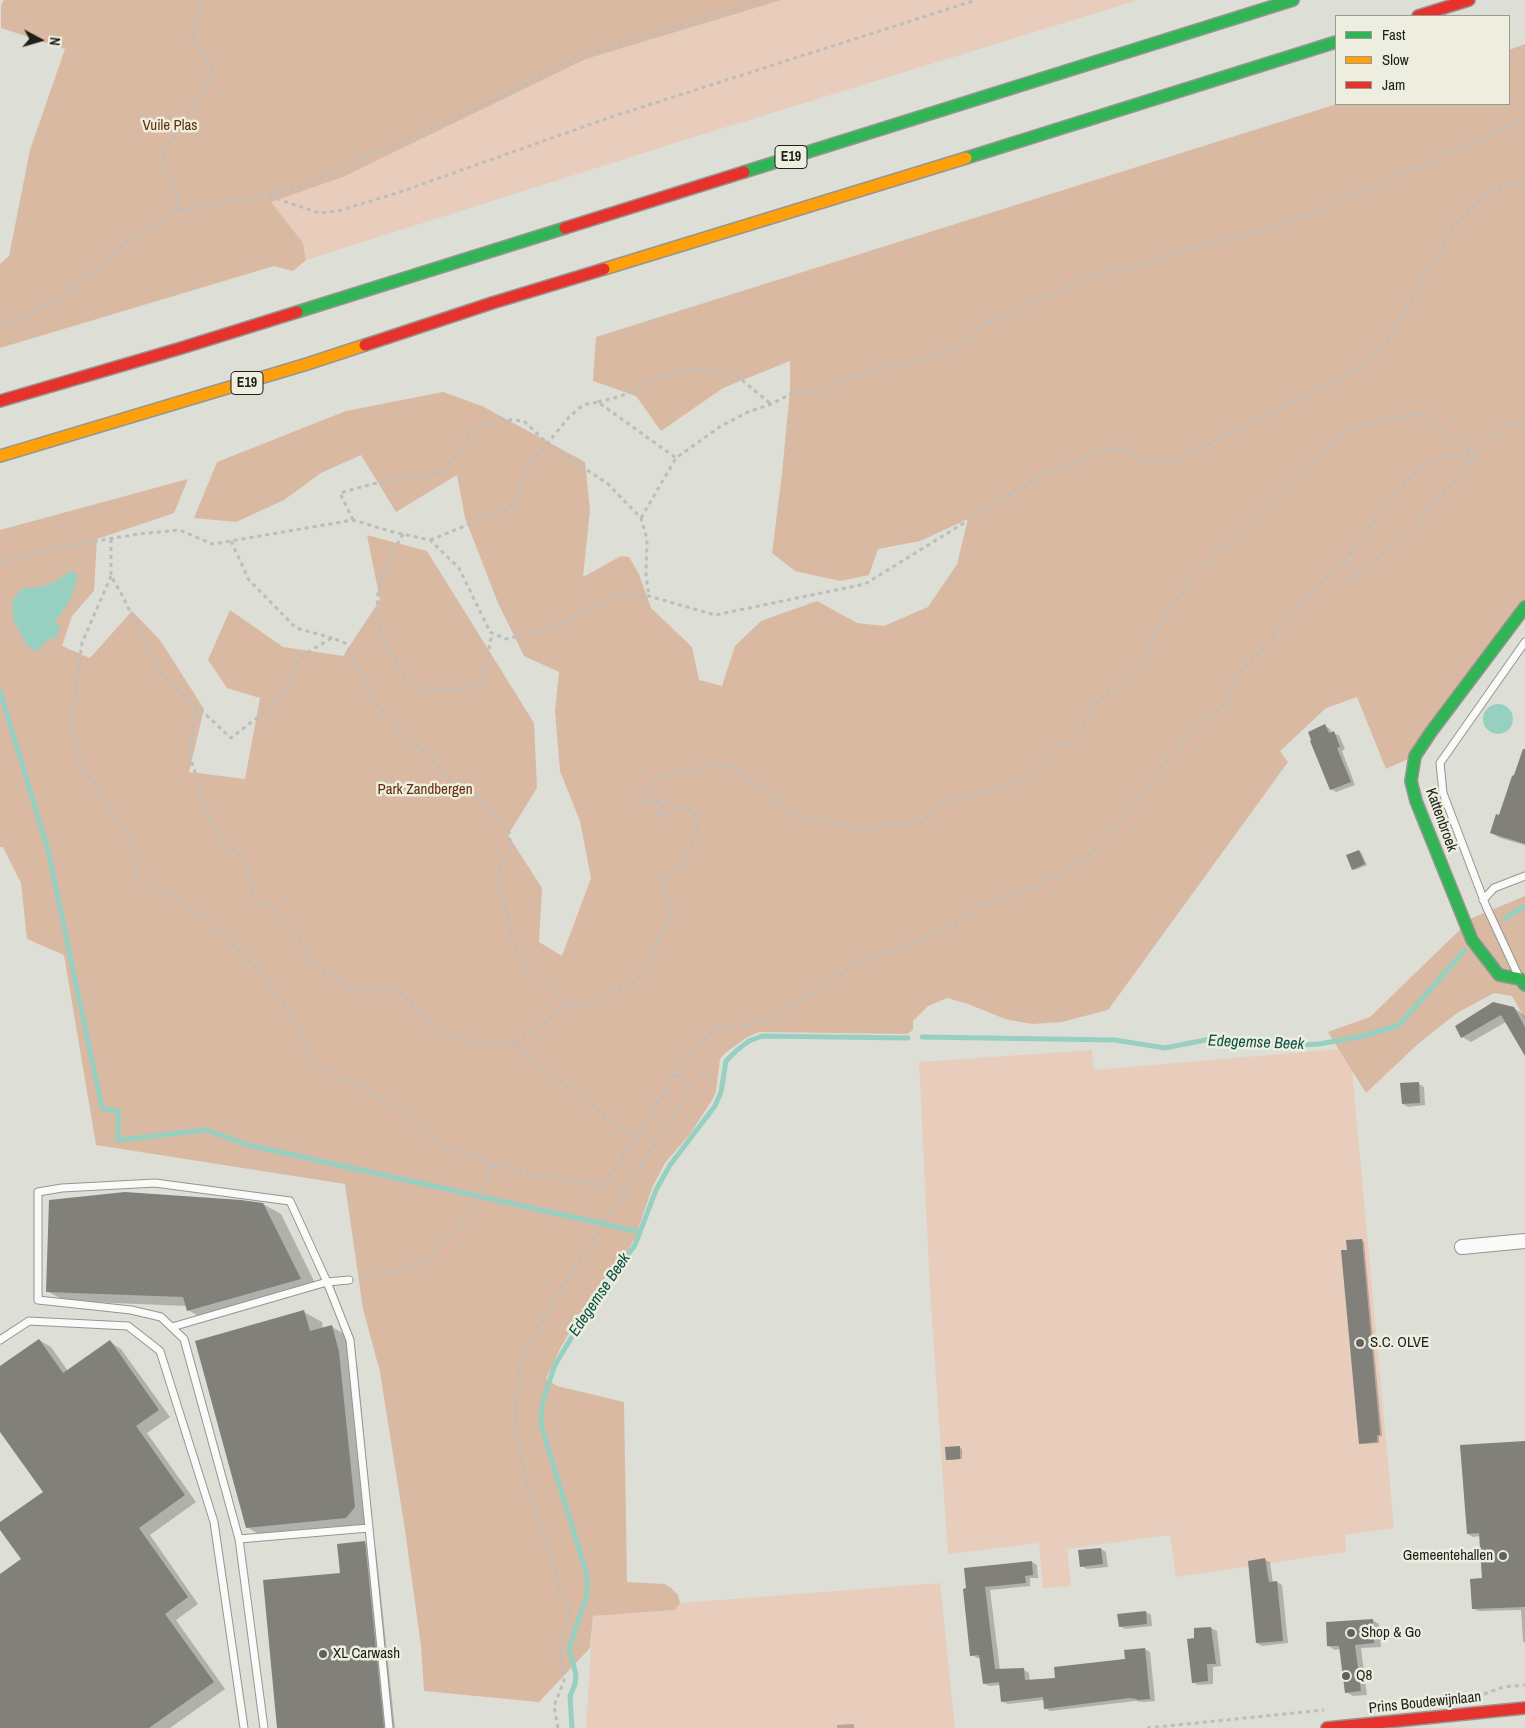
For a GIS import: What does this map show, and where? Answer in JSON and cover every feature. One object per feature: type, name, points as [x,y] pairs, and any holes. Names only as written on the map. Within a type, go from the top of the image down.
[{"type":"main road","name":"E19","points":[[0,401],[178,349],[1293,0]]},
{"type":"main road","points":[[1421,15],[1469,0]]},
{"type":"main road","name":"E19","points":[[0,456],[307,364],[492,303],[1074,125],[1335,42]]},
{"type":"main road","name":"Kattenbroek","points":[[1522,982],[1499,975],[1472,940],[1416,801],[1411,781],[1415,756],[1525,607]]},
{"type":"main road","name":"Prins Boudewijnlaan","points":[[1327,1728],[1525,1708]]},
{"type":"street","points":[[1462,1247],[1525,1241]]},
{"type":"lane","points":[[1522,982],[1483,900],[1443,793],[1440,764],[1525,642]]},
{"type":"lane","points":[[1483,900],[1494,888],[1525,876]]},
{"type":"lane","points":[[264,1728],[239,1539],[184,1339],[161,1317],[132,1310],[38,1300],[38,1192],[62,1188],[155,1183],[290,1201],[327,1282],[350,1340],[389,1728]]},
{"type":"lane","points":[[172,1328],[327,1282],[349,1280]]},
{"type":"lane","points":[[0,1340],[29,1321],[128,1326],[160,1351],[214,1522],[244,1728]]},
{"type":"lane","points":[[239,1539],[369,1528]]},
{"type":"path","points":[[178,212],[176,192],[166,175],[164,152],[215,73],[192,39],[202,0]]},
{"type":"path","points":[[0,327],[19,320],[49,304],[79,283],[130,240],[150,226],[178,212],[209,204],[268,196],[309,183],[509,93],[582,54],[762,0]]},
{"type":"path","points":[[268,196],[319,213],[338,211],[400,192],[611,118],[976,0]]},
{"type":"path","points":[[641,518],[676,458],[720,426],[748,412],[772,404],[793,393],[827,391],[836,381],[952,350],[986,323],[1045,296],[1105,273],[1190,248],[1273,228],[1441,157],[1525,118]]},
{"type":"path","points":[[492,634],[506,639],[546,630],[616,595],[649,596],[715,615],[864,584],[1032,481],[1093,454],[1109,449],[1124,449],[1146,460],[1177,460],[1349,374],[1370,360],[1386,342],[1453,228],[1480,200],[1501,188],[1525,179]]},
{"type":"path","points":[[430,540],[510,508],[532,462],[569,417],[583,405],[621,396],[656,380],[686,370],[710,370],[737,376],[772,404]]},
{"type":"path","points":[[598,402],[676,458]]},
{"type":"path","points":[[197,707],[189,754],[208,812],[222,842],[241,854],[248,873],[253,899],[277,912],[298,936],[310,960],[346,984],[371,994],[388,985],[408,999],[432,1028],[485,1045],[514,1045],[567,1006],[595,1001],[639,980],[667,924],[673,906],[659,877],[680,868],[698,833],[695,812],[684,808],[655,816],[667,802],[641,800],[651,782],[712,764],[733,768],[800,818],[863,828],[924,822],[943,802],[1021,783],[1056,748],[1077,740],[1091,708],[1147,658],[1155,632],[1190,580],[1350,426],[1421,414],[1475,456]]},
{"type":"path","points":[[353,520],[340,493],[396,479],[441,474],[463,442],[477,428],[500,419],[524,421],[547,443],[608,484],[641,518],[647,539],[646,576],[649,596]]},
{"type":"path","points":[[1351,550],[1348,582],[1412,530],[1475,456],[1506,424],[1525,428]]},
{"type":"path","points":[[111,539],[111,576],[82,642],[71,724],[81,763],[125,829],[133,850],[136,876],[199,914],[254,965],[295,1020],[309,1061],[405,1111],[440,1147],[521,1173],[603,1186],[690,1051],[712,1031],[748,1026],[774,1015],[797,1003],[859,962],[947,930],[982,904],[1022,892],[1086,860],[1115,828],[1158,771],[1200,723],[1224,707],[1235,679],[1351,550],[1412,474],[1450,454],[1475,456]]},
{"type":"path","points":[[0,562],[37,551],[138,534],[179,530],[213,544],[353,520],[430,540],[459,568],[492,634],[481,684],[465,689],[424,689],[405,676],[381,637],[377,598],[384,569],[403,534]]},
{"type":"path","points":[[231,541],[249,580],[296,628],[345,643],[353,656],[374,703],[399,730],[427,754],[452,784],[478,797],[509,832],[511,847],[500,869],[500,893],[508,914],[512,938],[526,968],[550,985],[567,1006]]},
{"type":"path","points":[[111,576],[159,671],[232,738],[281,699],[300,657],[332,638]]},
{"type":"path","points":[[514,1045],[635,1139]]},
{"type":"path","points":[[558,1728],[554,1706],[564,1681],[560,1646],[570,1612],[559,1591],[553,1559],[529,1494],[515,1426],[519,1362],[564,1284],[692,1088],[676,1075]]},
{"type":"path","points":[[349,1280],[423,1263],[475,1209],[494,1164]]},
{"type":"shaded area","points":[[782,0],[1138,0],[678,142],[306,260],[303,243],[270,202],[343,177],[586,59]]},
{"type":"shaded area","points":[[1350,1048],[1394,1528],[1345,1535],[1346,1552],[1176,1577],[1170,1535],[1067,1549],[1071,1586],[1043,1588],[1039,1543],[948,1554],[930,1289],[919,1062],[1092,1050],[1094,1070]]},
{"type":"shaded area","points":[[940,1583],[955,1728],[586,1728],[593,1616],[675,1610],[680,1603]]},
{"type":"green space","name":"Vuile Plas","points":[[4,0],[782,0],[586,59],[343,177],[271,202],[303,243],[306,260],[293,271],[274,266],[0,348],[0,264],[9,256],[30,150],[65,49],[1,28],[1,5]]},
{"type":"green space","name":"Park Zandbergen","points":[[1525,44],[1525,607],[1415,756],[1386,769],[1357,697],[1326,708],[1280,751],[1288,762],[1108,1010],[1062,1022],[1032,1024],[1005,1019],[968,1004],[947,998],[928,1006],[913,1021],[913,1030],[907,1034],[759,1032],[746,1038],[725,1053],[720,1059],[714,1097],[690,1134],[665,1163],[652,1188],[635,1238],[627,1252],[590,1298],[561,1347],[546,1379],[557,1386],[624,1402],[627,1582],[665,1584],[678,1595],[680,1603],[675,1610],[593,1616],[590,1648],[539,1702],[424,1691],[421,1646],[405,1530],[380,1372],[363,1309],[345,1184],[96,1145],[64,955],[27,939],[21,883],[3,847],[0,847],[0,530],[188,479],[174,513],[97,539],[94,591],[72,616],[62,646],[90,658],[132,611],[160,640],[204,709],[189,772],[245,779],[260,698],[227,688],[208,660],[230,610],[283,647],[343,656],[380,600],[367,535],[427,551],[534,723],[537,788],[508,835],[542,888],[539,942],[562,956],[591,878],[580,821],[560,771],[555,711],[559,672],[524,656],[498,603],[465,518],[457,475],[396,512],[361,455],[321,473],[284,500],[236,522],[194,518],[217,462],[346,411],[443,392],[482,406],[585,462],[590,510],[583,577],[621,556],[629,557],[639,574],[651,608],[692,647],[699,680],[722,686],[735,646],[761,621],[817,601],[857,623],[884,626],[928,607],[957,564],[968,519],[920,541],[878,549],[869,575],[840,581],[795,571],[772,553],[790,390],[790,361],[723,388],[661,431],[636,396],[593,381],[596,337],[1335,105],[1510,105],[1510,50]]},
{"type":"green space","points":[[1525,896],[1525,1019],[1512,996],[1494,993],[1457,1013],[1419,1043],[1366,1093],[1328,1032],[1370,1017],[1472,918]]},
{"type":"water","points":[[71,571],[77,574],[76,583],[70,600],[55,622],[60,626],[57,638],[51,638],[37,652],[27,645],[13,620],[13,599],[23,588],[39,587],[54,582]]},
{"type":"water","points":[[1498,704],[1508,709],[1513,719],[1508,729],[1498,734],[1488,729],[1483,719],[1488,709]]},
{"type":"building","points":[[1325,724],[1329,733],[1334,731],[1340,747],[1337,748],[1351,782],[1330,790],[1308,732]]},
{"type":"building","points":[[1523,749],[1525,749],[1525,844],[1490,833],[1496,814],[1499,815]]},
{"type":"building","points":[[1359,850],[1365,864],[1352,870],[1346,855]]},
{"type":"building","points":[[1493,1002],[1514,1007],[1525,1027],[1525,1056],[1501,1015],[1461,1038],[1455,1026]]},
{"type":"building","points":[[1419,1082],[1420,1103],[1402,1104],[1400,1083]]},
{"type":"building","points":[[125,1192],[263,1203],[301,1279],[187,1311],[183,1297],[46,1292],[49,1200]]},
{"type":"building","name":"S.C. OLVE","points":[[1362,1239],[1380,1435],[1377,1435],[1377,1442],[1359,1444],[1341,1250],[1347,1250],[1346,1240]]},
{"type":"building","points":[[304,1310],[310,1331],[332,1325],[339,1352],[355,1507],[346,1518],[246,1528],[195,1341]]},
{"type":"building","points":[[39,1339],[63,1373],[110,1340],[159,1410],[136,1426],[185,1495],[139,1528],[188,1597],[165,1614],[214,1682],[149,1728],[0,1728],[0,1574],[21,1559],[0,1530],[0,1522],[43,1492],[0,1432],[0,1366]]},
{"type":"building","name":"Gemeentehallen","points":[[1525,1441],[1525,1607],[1472,1609],[1470,1579],[1482,1578],[1479,1533],[1467,1534],[1460,1445]]},
{"type":"building","points":[[960,1446],[960,1459],[946,1460],[945,1447]]},
{"type":"building","name":"XL Carwash","points":[[365,1541],[384,1728],[277,1728],[263,1580],[340,1573],[337,1544]]},
{"type":"building","points":[[1101,1548],[1103,1564],[1080,1567],[1078,1550]]},
{"type":"building","points":[[1265,1558],[1269,1582],[1277,1581],[1283,1641],[1256,1643],[1248,1561]]},
{"type":"building","points":[[1032,1561],[1033,1575],[1025,1576],[1026,1583],[985,1587],[995,1669],[1024,1668],[1025,1680],[1055,1678],[1054,1667],[1125,1659],[1124,1650],[1145,1648],[1150,1699],[1137,1700],[1129,1698],[1044,1709],[1043,1697],[1001,1702],[999,1682],[983,1684],[979,1655],[970,1656],[963,1589],[966,1588],[964,1568]]},
{"type":"building","points":[[1146,1611],[1147,1624],[1119,1627],[1117,1614]]},
{"type":"building","points":[[1373,1619],[1374,1643],[1355,1645],[1361,1691],[1345,1693],[1339,1646],[1327,1646],[1326,1622]]},
{"type":"building","points":[[1211,1627],[1216,1664],[1207,1664],[1208,1681],[1192,1683],[1187,1639],[1194,1638],[1194,1628]]},
{"type":"waterway","points":[[0,691],[48,850],[102,1108],[118,1111],[118,1140],[206,1130],[248,1145],[640,1232]]},
{"type":"waterway","name":"Edegemse Beek","points":[[1505,918],[1525,906]]},
{"type":"waterway","name":"Edegemse Beek","points":[[922,1037],[1115,1040],[1165,1048],[1210,1039],[1280,1046],[1319,1044],[1358,1037],[1398,1026],[1465,950]]},
{"type":"waterway","name":"Edegemse Beek","points":[[572,1728],[570,1696],[575,1684],[576,1675],[569,1648],[587,1595],[587,1575],[542,1428],[543,1400],[555,1365],[594,1300],[635,1245],[656,1190],[670,1165],[715,1106],[721,1092],[726,1061],[737,1050],[749,1041],[762,1036],[908,1038]]},
{"type":"traffic: fast","points":[[744,172],[1293,0]]},
{"type":"traffic: fast","points":[[966,158],[1335,42]]},
{"type":"traffic: fast","points":[[297,312],[565,228]]},
{"type":"traffic: fast","points":[[1525,607],[1415,756],[1411,781],[1416,801],[1472,940],[1499,975],[1520,979],[1525,985]]},
{"type":"traffic: slow","points":[[604,269],[966,158]]},
{"type":"traffic: slow","points":[[0,456],[365,345]]},
{"type":"traffic: jam","points":[[1421,15],[1469,0]]},
{"type":"traffic: jam","points":[[565,228],[744,172]]},
{"type":"traffic: jam","points":[[365,345],[492,303],[604,269]]},
{"type":"traffic: jam","points":[[0,401],[297,312]]},
{"type":"traffic: jam","points":[[1327,1728],[1525,1708]]},
{"type":"place","name":"S.C. OLVE","points":[[1360,1343]]},
{"type":"place","name":"Gemeentehallen","points":[[1503,1556]]},
{"type":"place","name":"Shop & Go","points":[[1351,1633]]},
{"type":"place","name":"XL Carwash","points":[[323,1654]]},
{"type":"place","name":"Q8","points":[[1346,1676]]}]
